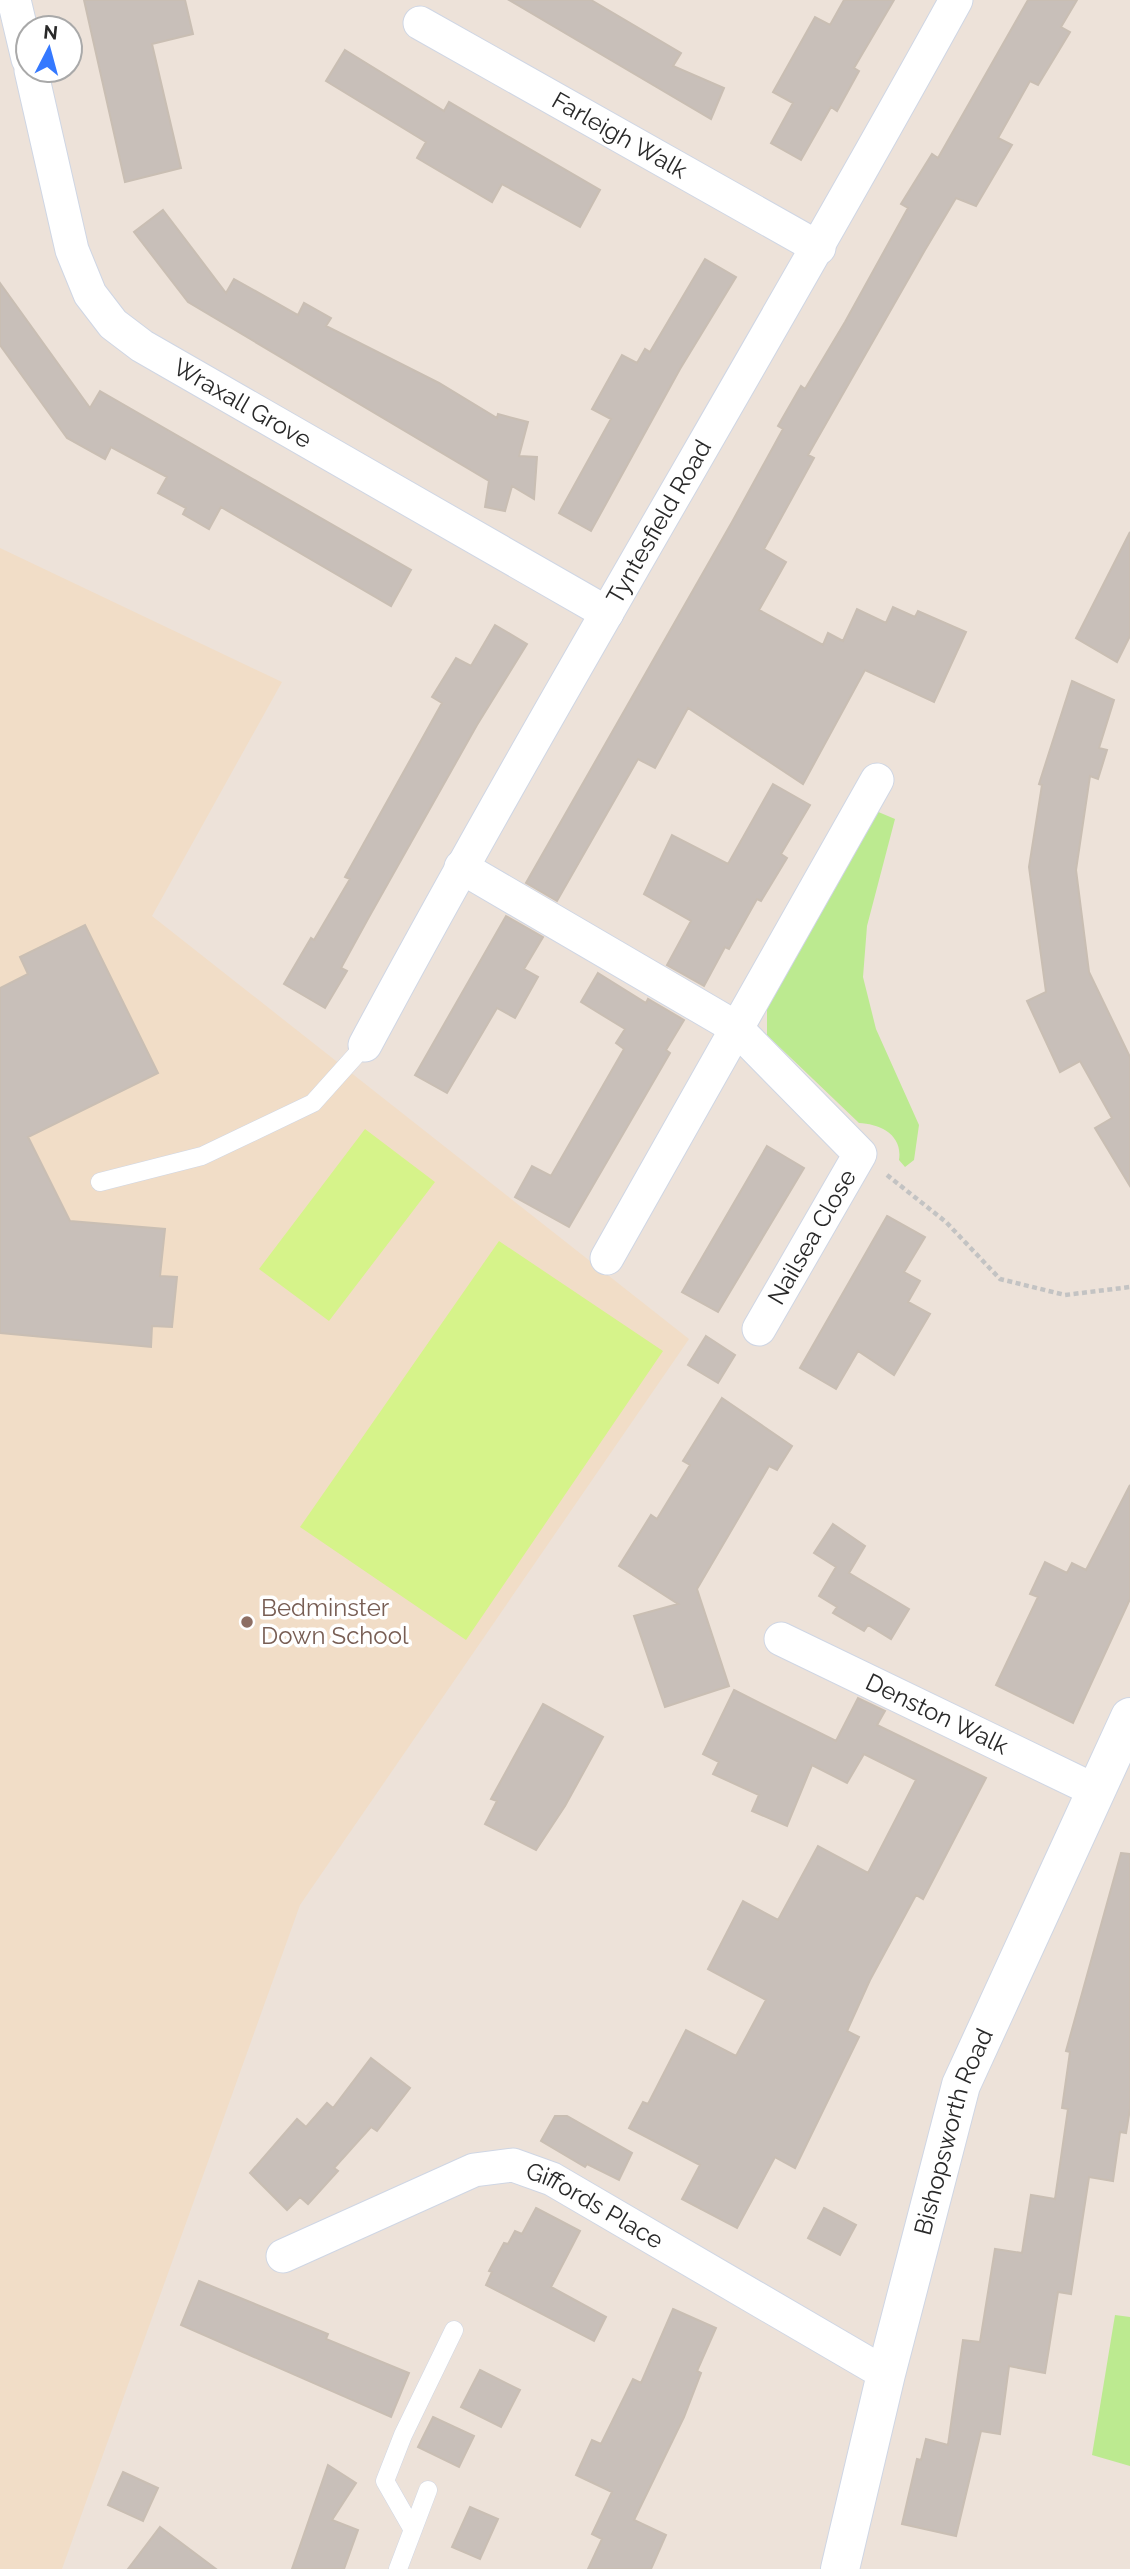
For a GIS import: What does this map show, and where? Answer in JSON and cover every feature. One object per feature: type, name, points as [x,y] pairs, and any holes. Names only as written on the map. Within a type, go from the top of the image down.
[{"type":"street","name":"Tyntesfield Road","points":[[365,1045],[461,867],[819,248],[956,0]]},
{"type":"street","name":"Farleigh Walk","points":[[419,23],[819,248]]},
{"type":"street","name":"Wraxall Grove","points":[[33,84],[72,250],[90,294],[113,324],[142,346],[607,612]]},
{"type":"street","points":[[607,1258],[877,780]]},
{"type":"street","name":"Nailsea Close","points":[[461,867],[736,1027],[860,1154],[759,1329]]},
{"type":"street","name":"Denston Walk","points":[[781,1639],[1094,1790]]},
{"type":"street","name":"Bishopsworth Road","points":[[840,2569],[886,2374],[961,2085],[1094,1790],[1130,1717]]},
{"type":"street","name":"Giffords Place","points":[[283,2256],[474,2170],[513,2165],[552,2179],[886,2374]]},
{"type":"lane","points":[[100,1182],[202,1156],[313,1103],[365,1045]]},
{"type":"lane","points":[[413,2530],[385,2481],[403,2435],[454,2330]]},
{"type":"lane","points":[[398,2569],[428,2490]]},
{"type":"path","points":[[860,1154],[946,1222],[1000,1279],[1065,1295],[1130,1287]]},
{"type":"shaded area","name":"Bedminster Down School","points":[[0,548],[282,682],[152,916],[689,1339],[300,1905],[62,2569],[0,2569]]},
{"type":"green space","points":[[876,811],[895,819],[867,926],[863,977],[876,1029],[919,1125],[914,1160],[905,1167],[899,1160],[897,1143],[888,1132],[859,1123],[767,1035],[767,1008]]},
{"type":"green space","points":[[365,1129],[435,1182],[329,1321],[259,1269]]},
{"type":"green space","points":[[499,1241],[663,1351],[466,1640],[300,1527]]},
{"type":"green space","points":[[1115,2315],[1130,2317],[1130,2466],[1092,2455]]},
{"type":"building","points":[[84,0],[185,0],[193,34],[152,44],[181,168],[125,182]]},
{"type":"building","points":[[509,0],[591,0],[681,53],[673,66],[724,88],[711,119]]},
{"type":"building","points":[[844,0],[894,0],[854,68],[859,71],[837,111],[831,107],[801,160],[771,143],[793,103],[773,92],[815,17],[830,25]]},
{"type":"building","points":[[1028,0],[1077,0],[1061,27],[1070,32],[1038,85],[1030,81],[998,138],[1012,145],[976,206],[956,198],[925,250],[808,455],[814,458],[764,549],[786,562],[759,610],[823,645],[828,633],[843,641],[857,609],[886,623],[893,607],[915,617],[918,611],[966,632],[934,702],[865,670],[803,784],[688,708],[655,768],[638,759],[557,901],[526,883],[732,522],[783,429],[778,426],[801,386],[805,389],[845,322],[908,208],[901,204],[932,154],[938,158]]},
{"type":"building","points":[[345,50],[444,111],[449,102],[600,190],[580,227],[502,184],[492,202],[417,158],[426,142],[326,81]]},
{"type":"building","points":[[163,210],[226,293],[234,279],[298,315],[304,303],[331,318],[326,326],[439,383],[497,418],[498,414],[528,422],[519,456],[537,457],[534,499],[512,486],[505,511],[485,507],[489,481],[188,302],[134,232]]},
{"type":"building","points":[[705,259],[736,277],[680,369],[591,531],[559,513],[611,419],[592,409],[622,355],[637,363],[645,349],[650,352]]},
{"type":"building","points":[[0,283],[90,408],[100,391],[411,570],[391,606],[221,507],[209,529],[183,514],[186,508],[158,493],[167,477],[111,447],[105,459],[67,438],[0,345]]},
{"type":"building","points":[[1130,532],[1130,636],[1117,662],[1076,638]]},
{"type":"building","points":[[495,625],[527,644],[477,725],[369,917],[341,968],[347,971],[325,1008],[284,984],[350,879],[345,877],[442,703],[432,697],[456,658],[471,666]]},
{"type":"building","points":[[1072,681],[1114,700],[1099,748],[1107,750],[1098,779],[1090,776],[1076,870],[1089,972],[1130,1057],[1130,1186],[1095,1128],[1112,1118],[1080,1061],[1060,1072],[1027,1001],[1046,992],[1029,867],[1042,785],[1039,784]]},
{"type":"building","points":[[773,784],[810,805],[781,854],[787,858],[761,901],[757,899],[729,949],[725,947],[704,986],[667,965],[691,921],[644,894],[672,835],[728,864]]},
{"type":"building","points":[[506,916],[543,937],[524,969],[538,977],[515,1018],[497,1008],[447,1093],[415,1075]]},
{"type":"building","points":[[85,925],[158,1073],[28,1137],[70,1221],[165,1229],[160,1276],[177,1277],[172,1327],[152,1326],[151,1347],[0,1333],[0,988],[28,974],[20,957]]},
{"type":"building","points":[[598,973],[646,1003],[648,999],[684,1020],[666,1050],[670,1053],[569,1227],[515,1197],[532,1166],[551,1176],[624,1049],[616,1043],[625,1029],[581,1002]]},
{"type":"building","points":[[767,1146],[804,1168],[718,1312],[682,1292]]},
{"type":"building","points":[[887,1216],[925,1237],[904,1272],[920,1281],[908,1302],[930,1314],[894,1375],[858,1351],[836,1389],[800,1368]]},
{"type":"building","points":[[706,1336],[735,1355],[718,1383],[688,1365]]},
{"type":"building","points":[[722,1398],[792,1446],[777,1470],[769,1466],[697,1589],[729,1686],[665,1707],[634,1616],[678,1604],[619,1566],[651,1515],[657,1519],[690,1465],[683,1461]]},
{"type":"building","points":[[1130,1485],[1130,1599],[1073,1723],[996,1685],[1038,1597],[1030,1594],[1045,1562],[1067,1573],[1072,1563],[1086,1570]]},
{"type":"building","points":[[833,1524],[865,1546],[849,1573],[909,1609],[891,1639],[868,1625],[864,1631],[833,1613],[837,1607],[819,1596],[836,1567],[814,1553]]},
{"type":"building","points":[[734,1690],[836,1741],[858,1698],[885,1711],[877,1725],[986,1778],[923,1899],[916,1895],[870,1980],[847,2031],[859,2037],[795,2168],[775,2157],[737,2228],[682,2199],[700,2165],[629,2128],[643,2102],[648,2104],[686,2030],[736,2056],[766,2000],[708,1969],[743,1901],[778,1920],[818,1846],[868,1873],[916,1780],[864,1754],[847,1783],[812,1765],[787,1826],[752,1811],[759,1795],[713,1774],[719,1762],[703,1754]]},
{"type":"building","points":[[543,1704],[603,1737],[565,1806],[536,1850],[485,1824],[497,1801],[491,1799]]},
{"type":"building","points":[[1121,1853],[1130,1854],[1130,2109],[1126,2133],[1120,2132],[1113,2181],[1089,2177],[1071,2294],[1058,2292],[1045,2373],[1009,2366],[1000,2434],[981,2431],[956,2536],[902,2524],[917,2459],[921,2460],[926,2439],[948,2445],[963,2340],[980,2342],[995,2249],[1022,2253],[1031,2195],[1055,2199],[1068,2109],[1062,2108],[1070,2052],[1066,2051]]},
{"type":"building","points":[[371,2058],[410,2088],[377,2131],[371,2127],[334,2168],[338,2171],[308,2204],[300,2197],[287,2210],[250,2173],[297,2119],[306,2127],[327,2103],[333,2108]]},
{"type":"building","points":[[555,2116],[567,2116],[632,2153],[619,2180],[587,2164],[585,2167],[541,2141]]},
{"type":"building","points":[[536,2208],[580,2231],[551,2287],[606,2317],[594,2341],[486,2285],[492,2272],[489,2271],[504,2243],[508,2244],[515,2231],[522,2234]]},
{"type":"building","points":[[824,2208],[856,2225],[840,2255],[808,2238]]},
{"type":"building","points":[[199,2281],[328,2334],[326,2339],[409,2373],[391,2417],[181,2325]]},
{"type":"building","points":[[673,2309],[716,2328],[697,2371],[701,2373],[684,2417],[634,2520],[666,2535],[651,2569],[588,2569],[602,2539],[592,2534],[612,2492],[576,2475],[592,2440],[601,2444],[633,2379],[641,2383]]},
{"type":"building","points":[[480,2370],[520,2390],[501,2427],[461,2407]]},
{"type":"building","points":[[433,2417],[474,2436],[459,2467],[418,2447]]},
{"type":"building","points":[[328,2465],[356,2483],[332,2520],[358,2530],[344,2569],[292,2569]]},
{"type":"building","points":[[123,2472],[158,2488],[143,2521],[108,2505]]},
{"type":"building","points":[[470,2507],[498,2519],[480,2559],[452,2547]]},
{"type":"building","points":[[160,2527],[216,2569],[128,2569]]},
{"type":"place","name":"Bedminster Down School","points":[[247,1622]]}]
